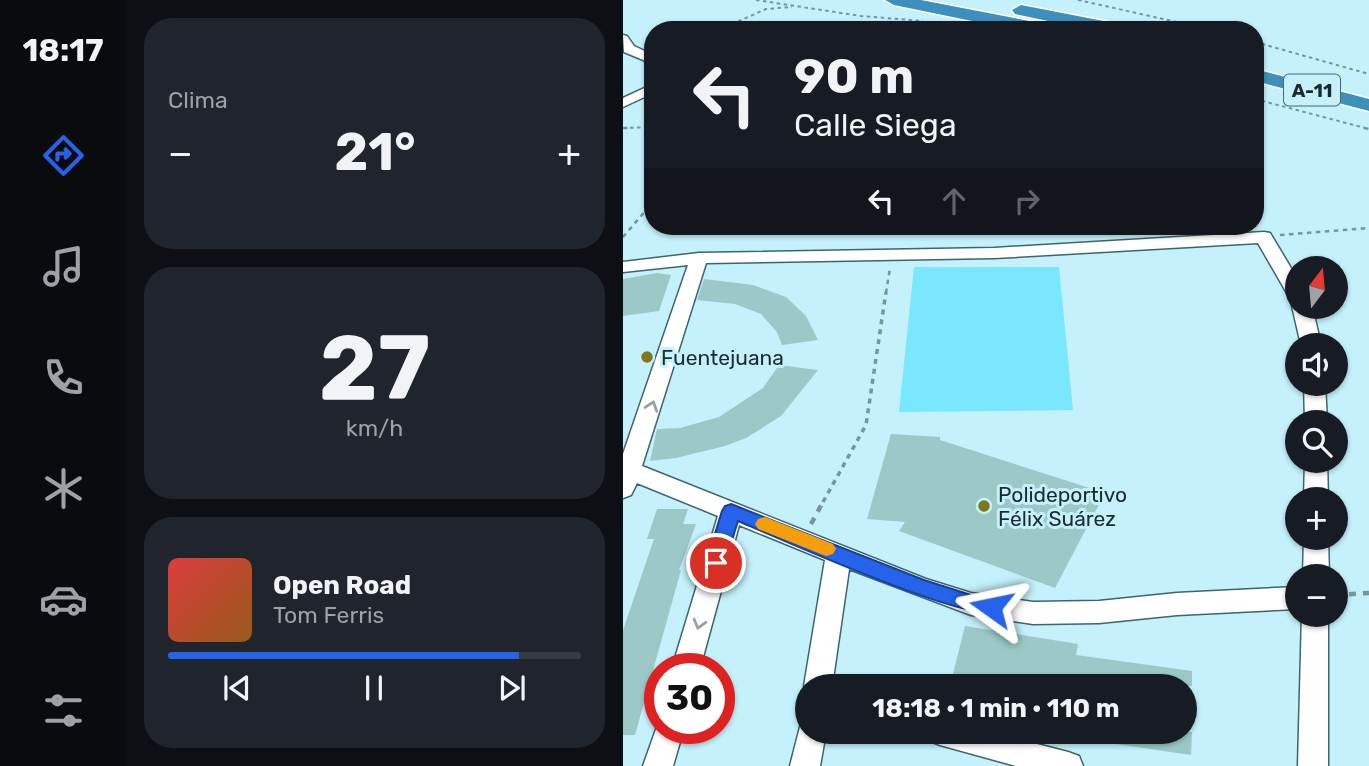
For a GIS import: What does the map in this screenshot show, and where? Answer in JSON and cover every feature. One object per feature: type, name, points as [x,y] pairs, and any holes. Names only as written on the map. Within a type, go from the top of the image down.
[{"type":"highway","points":[[894,0],[1000,21]]},
{"type":"highway","points":[[915,0],[1019,21]]},
{"type":"highway","points":[[970,0],[1074,21]]},
{"type":"highway","points":[[1005,2],[1095,21]]},
{"type":"highway","name":"A-11","points":[[1264,62],[1369,89]]},
{"type":"highway","name":"A-11","points":[[1264,77],[1369,105]]},
{"type":"street","points":[[623,38],[629,49],[644,56]]},
{"type":"street","points":[[623,103],[644,92]]},
{"type":"street","points":[[623,267],[699,258],[994,253],[1264,237],[1285,274]]},
{"type":"street","points":[[699,258],[646,423],[625,476],[731,511],[971,604],[1033,613],[1099,612],[1177,604],[1285,599]]},
{"type":"street","points":[[690,653],[731,511]]},
{"type":"street","points":[[820,674],[839,554]]},
{"type":"street","points":[[1313,766],[1315,627]]},
{"type":"street","points":[[658,766],[664,744]]},
{"type":"street","points":[[805,766],[809,744]]},
{"type":"street","points":[[985,744],[1068,766]]},
{"type":"path","points":[[756,0],[922,21]]},
{"type":"path","points":[[1078,0],[1172,21]]},
{"type":"path","points":[[739,21],[766,9],[798,6]]},
{"type":"path","points":[[1264,45],[1369,74]]},
{"type":"path","points":[[1264,101],[1369,130]]},
{"type":"path","points":[[623,128],[644,127]]},
{"type":"path","points":[[623,237],[644,212]]},
{"type":"path","points":[[1264,237],[1369,228]]},
{"type":"path","points":[[795,536],[813,522],[866,425],[891,255]]},
{"type":"path","points":[[1348,595],[1369,593]]},
{"type":"shaded area","points":[[914,267],[1059,267],[1073,410],[899,412]]},
{"type":"building","points":[[657,273],[671,275],[659,311],[623,316],[623,279]]},
{"type":"building","points":[[704,279],[753,285],[786,297],[806,316],[818,340],[782,345],[777,332],[761,314],[735,304],[697,300]]},
{"type":"building","points":[[779,365],[818,370],[781,416],[746,438],[725,446],[676,458],[650,461],[657,429],[680,428],[719,417],[763,388]]},
{"type":"building","name":"Polideportivo Félix Suárez","points":[[891,434],[940,437],[940,440],[1105,493],[1055,588],[899,531],[905,522],[867,519]]},
{"type":"building","points":[[657,509],[688,509],[683,524],[696,524],[679,570],[658,653],[644,653],[644,703],[635,735],[623,735],[623,630],[654,539],[647,539]]},
{"type":"building","points":[[965,626],[1078,644],[1076,655],[1192,671],[1192,674],[953,674]]},
{"type":"building","points":[[1116,744],[1191,744],[1191,755]]},
{"type":"slow traffic","points":[[765,524],[826,549]]},
{"type":"place","name":"Fuentejuana","points":[[647,357]]},
{"type":"place","name":"Polideportivo Félix Suárez","points":[[984,506]]},
{"type":"route","points":[[716,563],[731,511],[917,586],[971,604],[991,607]]}]
